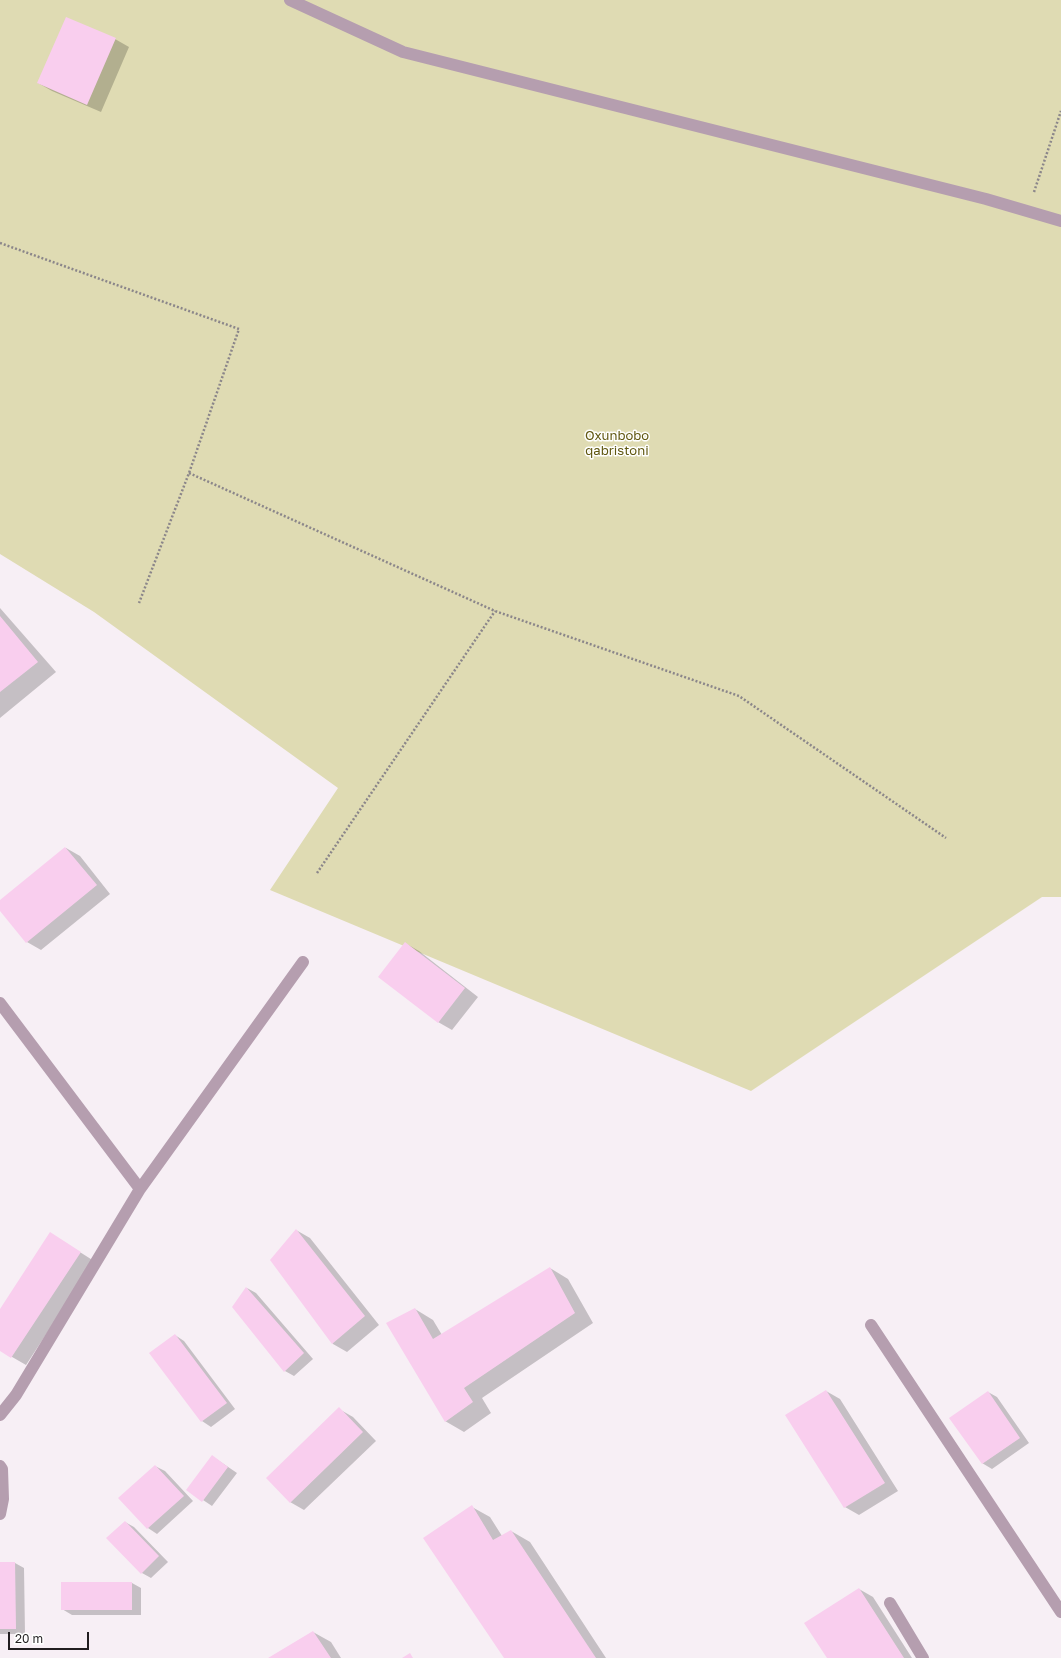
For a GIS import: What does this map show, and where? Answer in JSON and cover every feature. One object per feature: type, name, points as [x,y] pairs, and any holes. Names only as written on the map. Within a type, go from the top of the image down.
[{"type":"street","points":[[290,0],[403,52],[986,199],[1061,221]]},
{"type":"street","points":[[0,1414],[16,1395],[140,1189],[302,962]]},
{"type":"street","points":[[0,1003],[140,1189]]},
{"type":"street","points":[[871,1325],[1061,1612]]},
{"type":"street","points":[[0,1466],[2,1469],[3,1499],[0,1514]]},
{"type":"street","points":[[890,1603],[923,1658]]},
{"type":"path","points":[[1028,211],[1061,111]]},
{"type":"path","points":[[0,243],[239,329],[189,473],[139,603]]},
{"type":"path","points":[[189,473],[495,611],[740,696],[946,838]]},
{"type":"path","points":[[317,873],[495,611]]},
{"type":"green space","name":"Oxunbobo qabristoni","points":[[0,0],[1061,0],[1061,897],[1042,897],[751,1091],[270,890],[338,788],[94,612],[0,554]]},
{"type":"building","points":[[66,17],[116,38],[87,105],[37,83]]},
{"type":"building","points":[[0,616],[38,662],[0,692]]},
{"type":"building","points":[[65,847],[97,885],[26,943],[0,911],[0,900]]},
{"type":"building","points":[[405,942],[465,988],[438,1023],[378,977]]},
{"type":"building","points":[[296,1229],[365,1316],[332,1344],[270,1260]]},
{"type":"building","points":[[50,1232],[81,1252],[11,1358],[0,1351],[0,1309]]},
{"type":"building","points":[[550,1267],[575,1313],[464,1388],[473,1402],[445,1422],[386,1323],[415,1308],[433,1339]]},
{"type":"building","points":[[246,1287],[304,1353],[284,1372],[232,1307]]},
{"type":"building","points":[[175,1334],[227,1403],[201,1422],[149,1353]]},
{"type":"building","points":[[826,1390],[885,1483],[844,1508],[785,1415]]},
{"type":"building","points":[[988,1391],[1020,1438],[982,1464],[949,1418]]},
{"type":"building","points":[[339,1407],[363,1432],[290,1503],[266,1478]]},
{"type":"building","points":[[212,1455],[228,1467],[202,1502],[186,1490]]},
{"type":"building","points":[[155,1465],[184,1496],[147,1529],[118,1498]]},
{"type":"building","points":[[472,1505],[493,1540],[511,1530],[596,1658],[504,1658],[423,1538]]},
{"type":"building","points":[[125,1521],[159,1556],[141,1574],[106,1538]]},
{"type":"building","points":[[0,1562],[15,1562],[16,1629],[0,1629]]},
{"type":"building","points":[[61,1582],[132,1582],[132,1610],[61,1610]]},
{"type":"building","points":[[859,1588],[904,1658],[827,1658],[804,1623]]},
{"type":"building","points":[[313,1631],[331,1658],[268,1658]]},
{"type":"building","points":[[410,1653],[413,1658],[402,1658]]}]
